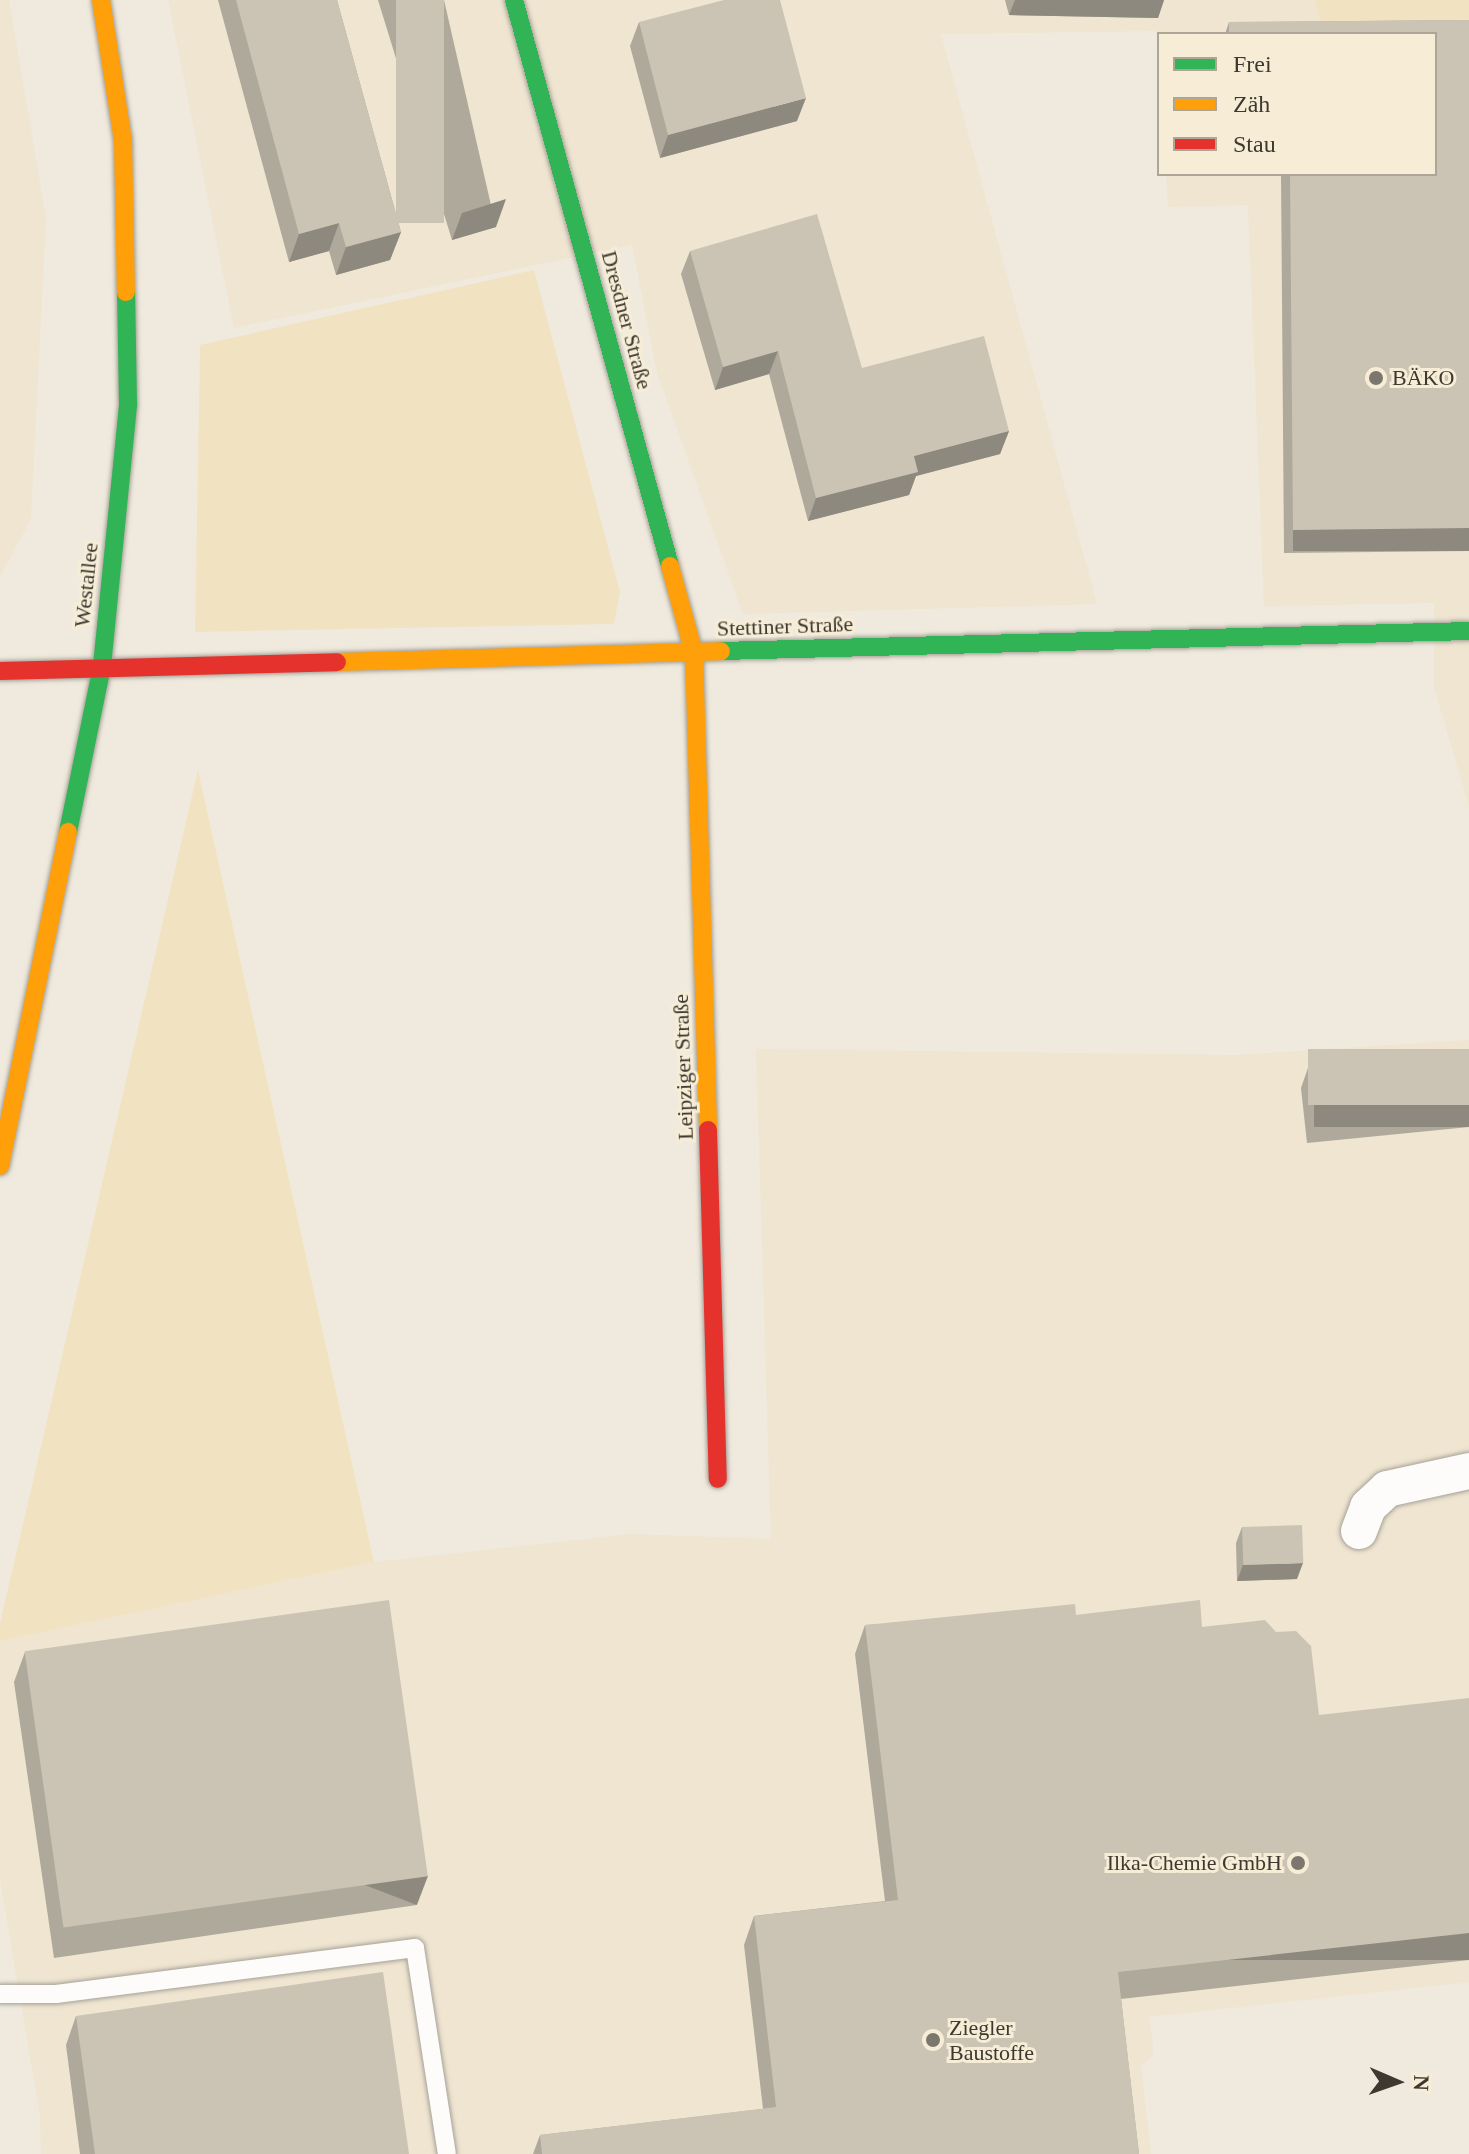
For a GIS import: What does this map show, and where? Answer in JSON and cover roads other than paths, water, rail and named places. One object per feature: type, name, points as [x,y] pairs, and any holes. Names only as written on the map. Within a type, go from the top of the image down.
[{"type":"street","name":"Westallee","points":[[0,1166],[102,666],[128,404],[123,140],[101,0]]},
{"type":"street","name":"Dresdner Straße","points":[[514,0],[694,653]]},
{"type":"street","name":"Stettiner Straße","points":[[0,671],[1469,631]]},
{"type":"street","name":"Leipziger Straße","points":[[694,653],[718,1479]]},
{"type":"street","points":[[1359,1531],[1368,1507],[1387,1489],[1469,1471]]},
{"type":"lane","points":[[0,1994],[56,1994],[415,1948],[447,2154]]},
{"type":"place","name":"BÄKO","points":[[1376,378]]},
{"type":"place","name":"Ilka-Chemie GmbH","points":[[1298,1863]]},
{"type":"place","name":"Ziegler Baustoffe","points":[[933,2040]]}]
